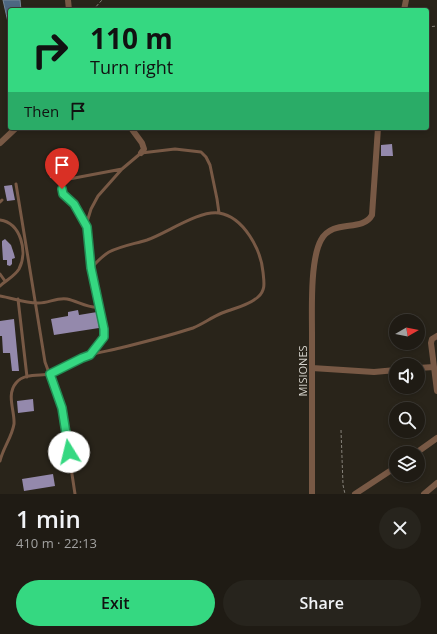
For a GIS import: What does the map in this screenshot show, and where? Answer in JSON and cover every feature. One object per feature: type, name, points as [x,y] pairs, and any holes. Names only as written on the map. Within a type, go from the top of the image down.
[{"type":"street","points":[[0,143],[14,130]]},
{"type":"street","points":[[133,130],[142,142],[144,149],[141,153]]},
{"type":"street","name":"MISIONES","points":[[312,494],[312,296],[317,249],[322,238],[331,230],[338,227],[364,223],[369,220],[372,215],[378,130]]},
{"type":"street","points":[[437,336],[432,339],[437,391]]},
{"type":"street","points":[[425,367],[434,366]]},
{"type":"street","points":[[312,368],[374,372],[389,371]]},
{"type":"street","points":[[425,447],[437,438]]},
{"type":"street","points":[[355,494],[389,472]]},
{"type":"street","points":[[424,494],[437,483]]},
{"type":"lane","points":[[90,355],[104,337],[100,307],[91,268],[87,227],[91,209],[98,196],[122,170],[141,153],[175,149],[200,152],[206,157],[210,165],[219,213]]},
{"type":"lane","points":[[87,227],[74,204],[63,194],[62,189],[64,182],[69,179],[122,170]]},
{"type":"lane","points":[[16,184],[45,362],[62,408],[75,494]]},
{"type":"lane","points":[[0,460],[14,423],[11,396],[12,389],[16,382],[21,378],[50,374],[90,355],[142,343],[193,328],[222,313],[252,302],[261,294],[264,288],[262,262],[257,248],[248,234],[233,218],[219,213],[209,213],[199,216],[148,239],[109,252],[91,268]]},
{"type":"lane","points":[[0,220],[13,226],[18,232],[22,257],[19,268],[15,274],[0,286]]},
{"type":"lane","points":[[0,274],[5,281]]},
{"type":"lane","points":[[0,296],[36,303],[48,303],[61,299],[67,299],[94,308],[100,307]]},
{"type":"lane","points":[[18,300],[27,377]]},
{"type":"path","points":[[95,8],[102,0]]},
{"type":"path","points":[[341,430],[343,485],[345,494]]},
{"type":"water","points":[[3,0],[20,0],[21,8],[8,8],[8,22]]},
{"type":"building","points":[[392,144],[393,156],[381,156],[381,145]]},
{"type":"building","points":[[65,167],[66,175],[50,178],[49,170]]},
{"type":"building","points":[[12,185],[15,200],[7,201],[4,186]]},
{"type":"building","points":[[5,239],[11,245],[15,258],[12,259],[12,264],[10,266],[7,265],[7,260],[3,260],[2,241]]},
{"type":"building","points":[[78,310],[79,315],[97,312],[99,328],[54,335],[51,319],[68,316],[68,312]]},
{"type":"building","points":[[14,319],[19,371],[12,371],[10,353],[3,353],[2,336],[0,336],[0,321]]},
{"type":"building","points":[[33,399],[34,411],[18,413],[17,401]]},
{"type":"building","points":[[53,474],[55,486],[24,491],[22,479]]},
{"type":"route","points":[[62,189],[63,194],[74,204],[87,227],[91,268],[97,290],[104,329],[104,337],[90,355],[50,374],[62,408],[69,452]]}]
